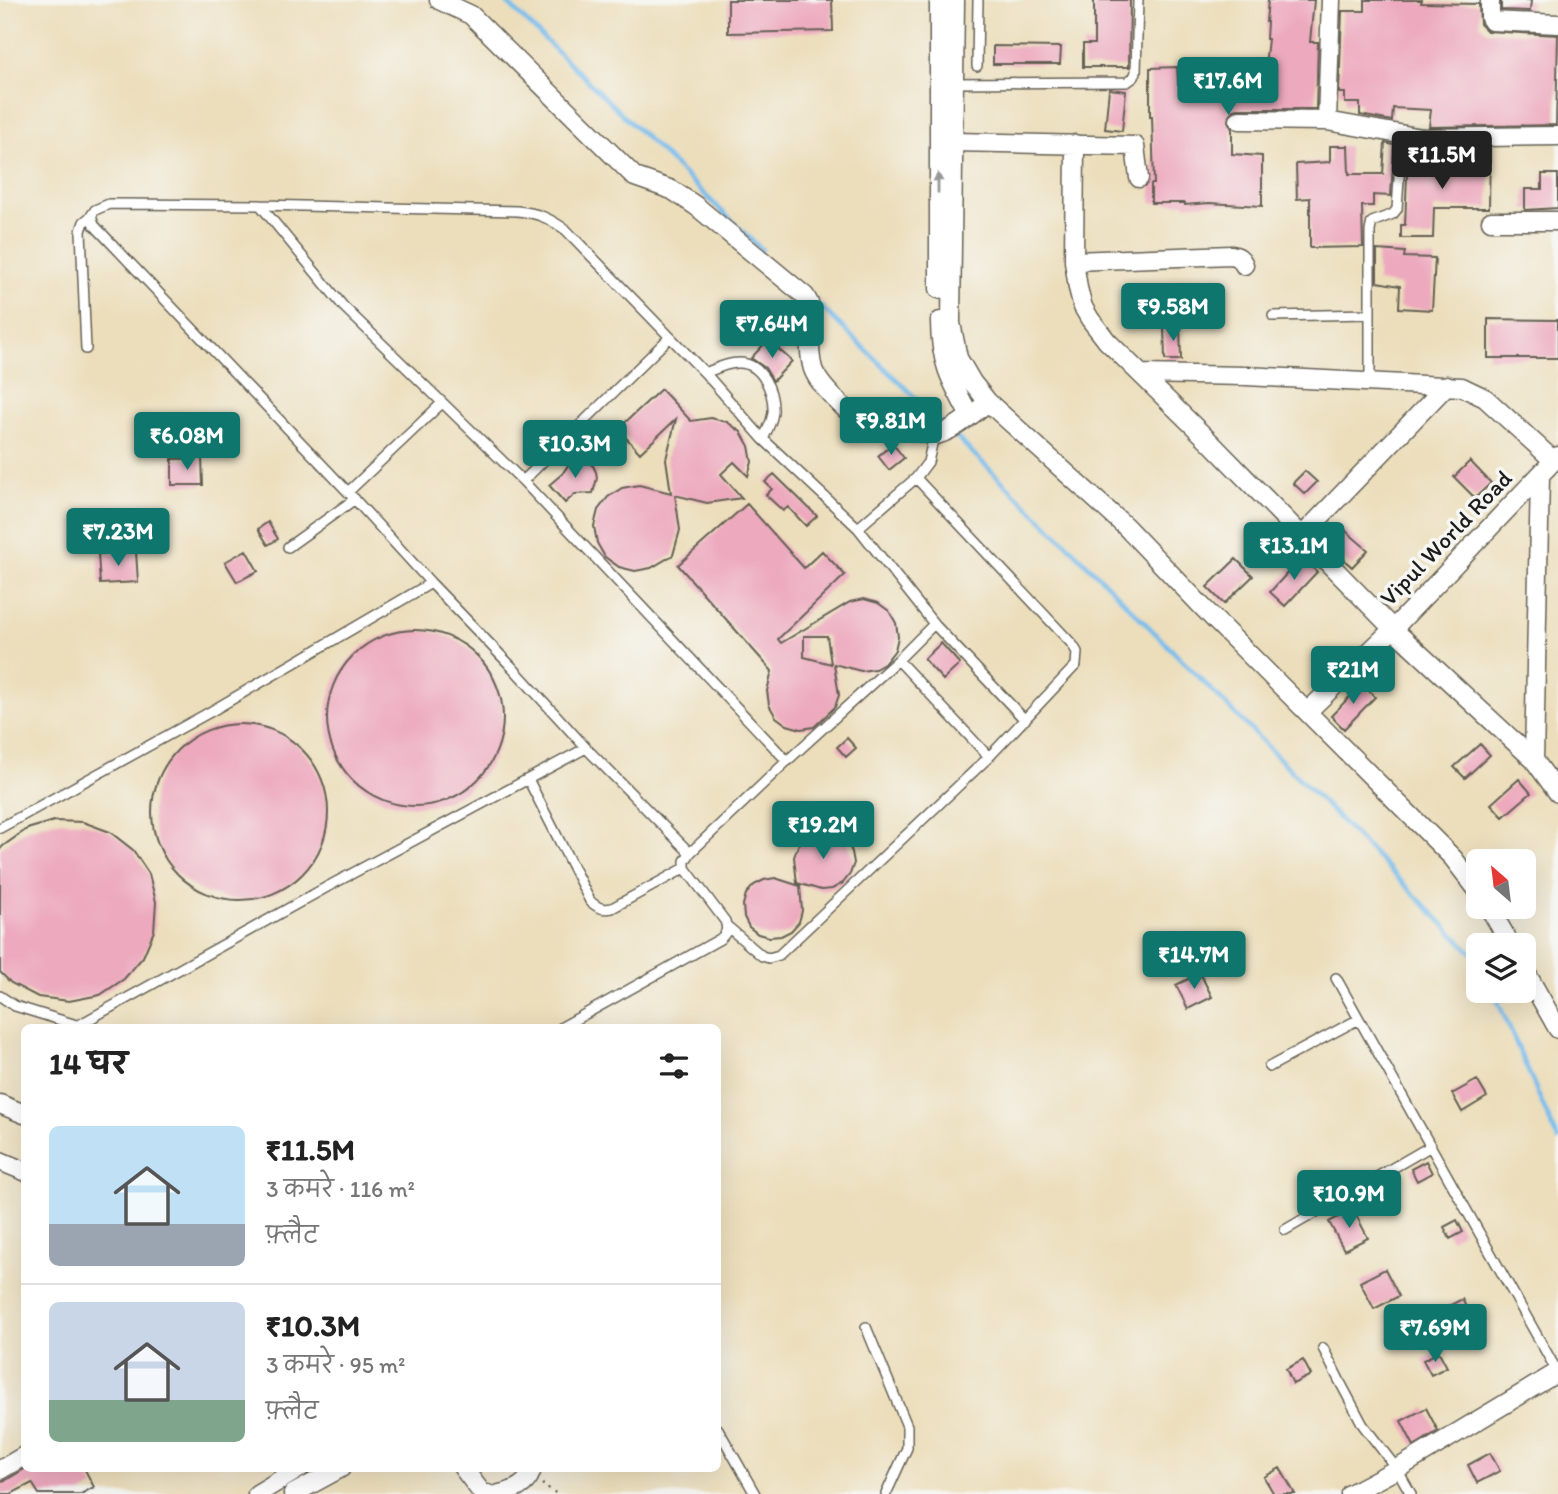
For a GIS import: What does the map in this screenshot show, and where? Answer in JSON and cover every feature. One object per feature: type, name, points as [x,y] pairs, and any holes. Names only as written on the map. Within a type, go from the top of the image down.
[{"type":"street","points":[[439,0],[471,15],[635,177],[672,190],[696,206],[805,296],[810,303],[811,360],[814,372],[818,380],[857,419],[864,422],[951,427],[988,402]]},
{"type":"street","points":[[939,0],[940,329],[948,376],[951,427]]},
{"type":"street","points":[[955,0],[951,323],[958,358],[972,382],[988,402],[1125,526],[1453,858],[1466,875]]},
{"type":"street","points":[[1327,121],[1331,0]]},
{"type":"street","points":[[1490,0],[1492,21],[1558,24]]},
{"type":"street","points":[[1239,120],[1327,121],[1422,138],[1558,136]]},
{"type":"street","points":[[953,142],[1135,146],[1139,178]]},
{"type":"street","points":[[1075,144],[1074,261],[1083,307],[1090,319],[1107,341],[1393,629],[1534,760],[1557,791]]},
{"type":"street","points":[[1491,221],[1558,221]]},
{"type":"street","points":[[1074,261],[1231,255],[1237,256],[1244,265]]},
{"type":"street","points":[[1141,374],[1246,376],[1462,387],[1485,398],[1556,458]]},
{"type":"street","points":[[1302,536],[1447,386]]},
{"type":"street","name":"Vipul World Road","points":[[1307,712],[1393,629],[1556,458]]},
{"type":"street","points":[[1534,760],[1540,475]]},
{"type":"street","points":[[1536,990],[1558,1029]]},
{"type":"street","points":[[0,1104],[21,1113]]},
{"type":"street","points":[[0,1161],[21,1170]]},
{"type":"street","points":[[1350,1494],[1397,1469],[1558,1372]]},
{"type":"street","points":[[0,1470],[21,1458]]},
{"type":"street","points":[[257,1494],[292,1472]]},
{"type":"street","points":[[297,1472],[299,1491],[334,1472]]},
{"type":"street","points":[[467,1472],[488,1494],[519,1487],[531,1476],[532,1472]]},
{"type":"lane","points":[[977,66],[978,0]]},
{"type":"lane","points":[[954,83],[1131,80],[1136,72],[1138,0]]},
{"type":"lane","points":[[1370,382],[1370,231],[1372,222],[1393,214],[1397,209],[1402,134]]},
{"type":"lane","points":[[86,348],[81,231],[84,222],[95,209],[109,204],[517,211],[551,219],[566,230],[705,373],[763,439],[858,528],[934,624],[1025,720]]},
{"type":"lane","points":[[260,205],[343,306],[523,481],[787,761]]},
{"type":"lane","points":[[91,216],[94,225],[586,748],[690,853]]},
{"type":"lane","points":[[1273,316],[1370,314]]},
{"type":"lane","points":[[523,481],[670,337]]},
{"type":"lane","points":[[705,373],[741,363],[751,365],[766,380],[773,400],[773,415],[763,439]]},
{"type":"lane","points":[[288,547],[351,496],[442,402]]},
{"type":"lane","points":[[858,528],[916,478],[951,427]]},
{"type":"lane","points":[[916,478],[1077,652],[1076,665],[989,757],[779,955],[769,958],[762,956],[728,927],[685,868],[685,861],[690,853],[934,624]]},
{"type":"lane","points":[[0,828],[209,712],[431,583]]},
{"type":"lane","points":[[898,660],[989,757]]},
{"type":"lane","points":[[86,1024],[327,887],[586,748]]},
{"type":"lane","points":[[528,779],[590,901],[603,910],[685,868]]},
{"type":"lane","points":[[567,1024],[720,939],[726,934],[728,927]]},
{"type":"lane","points":[[1336,978],[1558,1372]]},
{"type":"lane","points":[[0,996],[15,1006],[75,1024]]},
{"type":"lane","points":[[1269,1067],[1359,1019]]},
{"type":"lane","points":[[1285,1230],[1431,1146]]},
{"type":"lane","points":[[866,1327],[907,1426],[907,1448],[886,1494]]},
{"type":"lane","points":[[1323,1348],[1363,1424],[1397,1469],[1411,1494]]},
{"type":"lane","points":[[721,1434],[755,1494]]},
{"type":"building","points":[[728,0],[832,0],[833,31],[728,33]]},
{"type":"building","points":[[1094,0],[1130,0],[1129,67],[1083,67],[1083,44],[1094,44]]},
{"type":"building","points":[[1268,0],[1314,0],[1310,42],[1318,42],[1316,109],[1239,109],[1233,110],[1229,115],[1232,154],[1262,156],[1262,206],[1151,203],[1151,184],[1154,184],[1150,68],[1177,67],[1178,84],[1218,82],[1218,91],[1262,92],[1268,39]]},
{"type":"building","points":[[1365,0],[1479,4],[1480,24],[1487,31],[1558,35],[1556,125],[1429,127],[1431,110],[1393,108],[1392,121],[1360,115],[1360,103],[1345,103],[1345,93],[1339,93],[1342,11],[1365,11]]},
{"type":"building","points":[[1501,0],[1531,0],[1530,11],[1501,10]]},
{"type":"building","points":[[993,46],[1061,47],[1060,64],[993,64]]},
{"type":"building","points":[[1109,89],[1126,91],[1122,131],[1105,129]]},
{"type":"building","points":[[1385,143],[1394,145],[1391,196],[1373,195],[1373,206],[1362,206],[1363,247],[1310,248],[1310,198],[1297,199],[1296,164],[1330,162],[1330,146],[1348,146],[1349,174],[1383,174]]},
{"type":"building","points":[[1490,148],[1489,208],[1434,208],[1433,238],[1401,238],[1401,225],[1405,225],[1408,151],[1430,152],[1430,168],[1474,169],[1474,149]]},
{"type":"building","points":[[1542,174],[1558,174],[1558,208],[1525,210],[1525,189],[1542,189]]},
{"type":"building","points":[[1377,250],[1405,252],[1404,257],[1435,258],[1432,310],[1399,308],[1400,286],[1377,282]]},
{"type":"building","points":[[1488,319],[1558,320],[1558,358],[1488,358]]},
{"type":"building","points":[[1180,325],[1181,360],[1165,360],[1164,326]]},
{"type":"building","points":[[768,340],[792,361],[773,381],[765,368],[751,358]]},
{"type":"building","points":[[661,389],[691,421],[711,418],[727,422],[741,432],[749,446],[752,462],[748,476],[734,462],[721,474],[742,498],[707,503],[675,495],[680,530],[673,555],[651,568],[635,571],[619,567],[605,557],[597,543],[594,526],[598,510],[608,497],[622,488],[639,485],[671,493],[666,459],[676,419],[640,453],[618,429]]},
{"type":"building","points":[[893,444],[904,458],[889,470],[878,456]]},
{"type":"building","points":[[202,458],[203,485],[172,485],[172,459]]},
{"type":"building","points":[[575,460],[588,462],[593,466],[597,478],[593,493],[575,494],[565,503],[549,485]]},
{"type":"building","points":[[1470,461],[1491,483],[1475,498],[1454,477]]},
{"type":"building","points":[[1305,471],[1317,482],[1305,494],[1293,483]]},
{"type":"building","points":[[774,474],[817,516],[806,526],[788,507],[783,511],[766,495],[772,489],[765,482]]},
{"type":"building","points":[[747,504],[804,568],[822,551],[845,575],[778,639],[781,643],[850,602],[864,599],[878,603],[889,611],[896,623],[898,637],[895,650],[884,664],[875,669],[861,671],[834,664],[839,695],[835,707],[814,727],[801,729],[787,725],[776,717],[769,705],[767,691],[772,671],[678,565]],"holes":[[[804,636],[827,636],[831,664],[804,657]]]},
{"type":"building","points":[[268,522],[278,539],[268,545],[258,529]]},
{"type":"building","points":[[1339,525],[1368,550],[1352,567],[1324,542]]},
{"type":"building","points":[[246,550],[258,571],[237,582],[225,562]]},
{"type":"building","points":[[136,552],[138,582],[100,584],[98,554]]},
{"type":"building","points":[[1302,557],[1317,572],[1285,606],[1270,592]]},
{"type":"building","points":[[1236,559],[1253,576],[1224,604],[1207,587]]},
{"type":"building","points":[[415,630],[449,637],[477,656],[496,684],[503,718],[496,752],[477,780],[449,799],[415,806],[381,799],[353,780],[334,752],[327,718],[334,684],[353,656],[381,637]]},
{"type":"building","points":[[941,643],[960,664],[943,680],[924,659]]},
{"type":"building","points":[[1362,684],[1375,697],[1344,729],[1331,716]]},
{"type":"building","points":[[240,724],[274,730],[303,749],[322,778],[328,812],[322,846],[303,875],[274,894],[240,900],[206,894],[177,875],[158,846],[152,812],[158,778],[177,749],[206,730]]},
{"type":"building","points":[[847,738],[856,748],[846,757],[837,747]]},
{"type":"building","points":[[1480,744],[1490,755],[1465,778],[1454,767]]},
{"type":"building","points":[[1519,779],[1531,793],[1503,817],[1491,804]]},
{"type":"building","points":[[54,821],[83,822],[110,832],[133,850],[149,874],[156,902],[154,931],[143,957],[124,979],[100,995],[69,1001],[38,997],[11,983],[0,972],[0,849],[27,829]]},
{"type":"building","points":[[815,832],[838,834],[847,841],[854,863],[850,874],[843,883],[832,889],[821,890],[797,883],[794,857],[798,846],[805,837]]},
{"type":"building","points":[[775,878],[800,886],[802,911],[799,922],[791,931],[781,936],[769,937],[758,934],[749,927],[744,917],[743,905],[746,894],[754,885]]},
{"type":"building","points":[[1200,973],[1212,997],[1188,1009],[1176,985]]},
{"type":"building","points":[[1477,1080],[1487,1097],[1462,1112],[1452,1094]]},
{"type":"building","points":[[1426,1161],[1432,1173],[1417,1181],[1411,1169]]},
{"type":"building","points":[[1353,1209],[1368,1238],[1344,1250],[1329,1222]]},
{"type":"building","points":[[1457,1220],[1463,1232],[1450,1239],[1444,1227]]},
{"type":"building","points":[[1385,1269],[1399,1296],[1374,1309],[1360,1282]]},
{"type":"building","points":[[1462,1299],[1469,1313],[1451,1322],[1445,1308]]},
{"type":"building","points":[[1439,1352],[1447,1367],[1431,1375],[1423,1360]]},
{"type":"building","points":[[1303,1360],[1311,1375],[1293,1384],[1286,1369]]},
{"type":"building","points":[[1426,1408],[1438,1431],[1414,1446],[1401,1421]]},
{"type":"building","points":[[1490,1453],[1500,1471],[1477,1483],[1468,1465]]},
{"type":"building","points":[[1280,1468],[1295,1494],[1274,1494],[1264,1477]]},
{"type":"building","points":[[21,1471],[86,1472],[94,1487],[81,1494],[39,1494],[32,1483],[11,1494],[0,1494],[0,1481]]},
{"type":"waterway","points":[[504,0],[762,250]]},
{"type":"waterway","points":[[814,300],[946,427]]},
{"type":"waterway","points":[[952,433],[1065,542],[1466,947]]},
{"type":"waterway","points":[[1499,1003],[1558,1140]]}]
